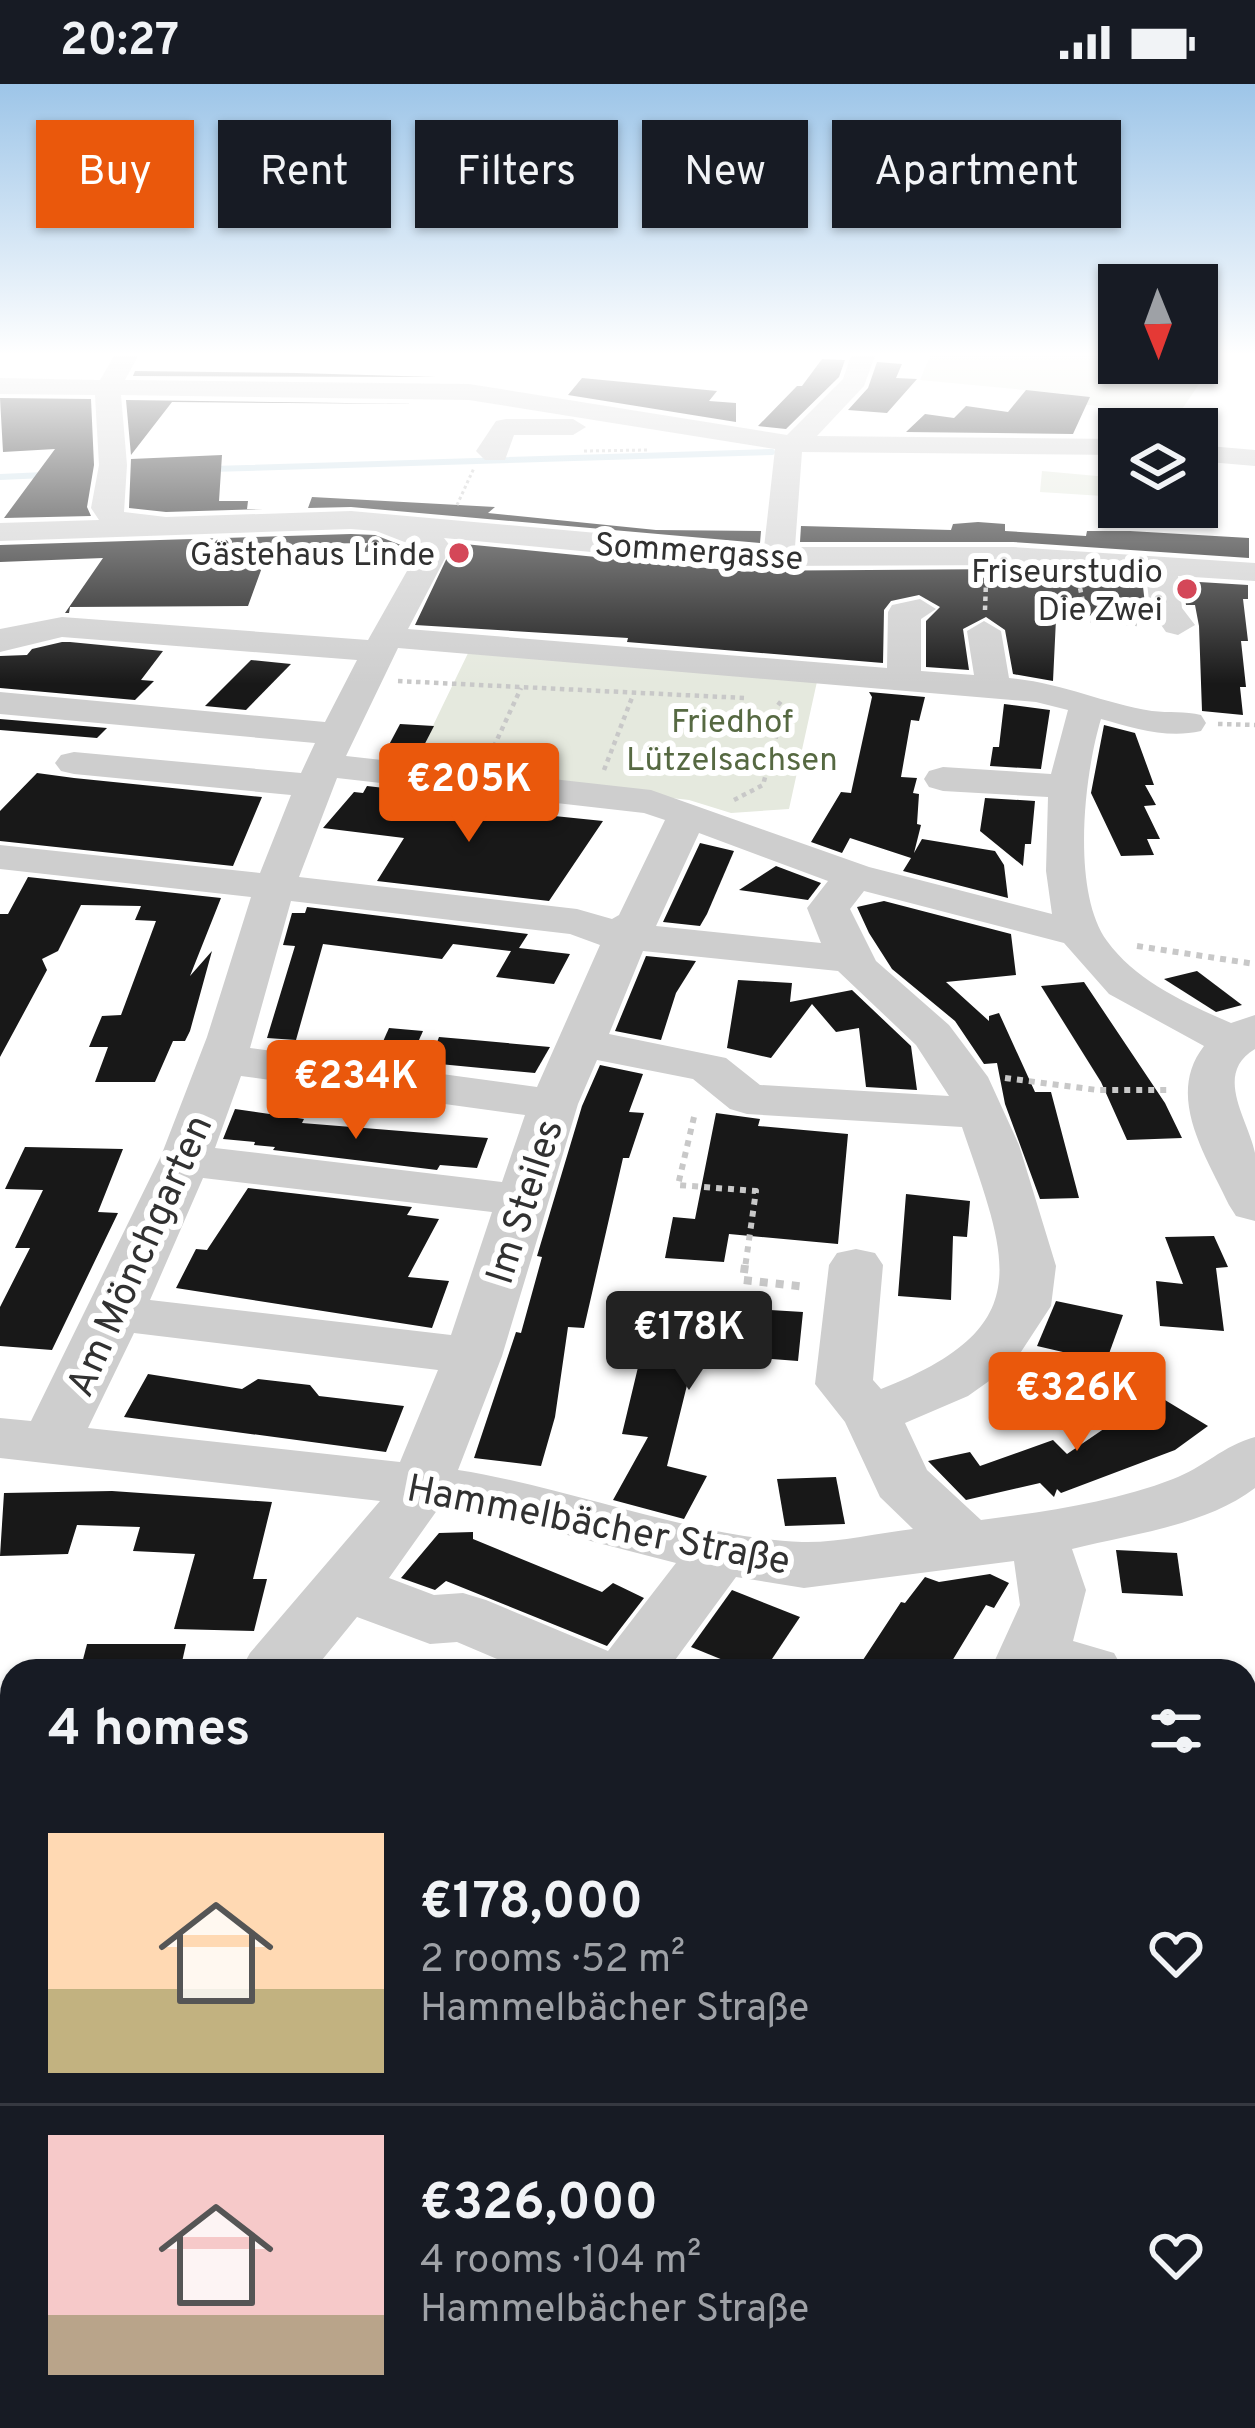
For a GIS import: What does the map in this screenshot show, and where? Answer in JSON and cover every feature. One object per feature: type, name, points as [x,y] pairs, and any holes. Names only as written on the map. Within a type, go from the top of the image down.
[{"type":"street","points":[[114,465],[106,512],[115,520],[168,527]]},
{"type":"street","points":[[779,558],[787,465]]},
{"type":"street","name":"Sommergasse","points":[[0,532],[290,521],[440,526],[779,558],[1013,556],[1255,572]]},
{"type":"street","name":"Am Mönchgarten","points":[[26,1440],[118,1314],[223,1059],[275,886],[324,762],[366,635],[436,548],[434,541],[412,532],[301,526],[290,521]]},
{"type":"street","points":[[1161,568],[1166,609],[1178,625]]},
{"type":"street","points":[[904,680],[904,613],[920,609]]},
{"type":"street","points":[[172,633],[191,613],[366,635],[904,680],[952,699],[993,686],[1038,691],[1152,722],[1188,723]]},
{"type":"street","points":[[0,642],[16,634],[62,627],[366,635]]},
{"type":"street","points":[[822,673],[823,628]]},
{"type":"street","points":[[984,631],[993,686]]},
{"type":"street","points":[[0,703],[324,762],[709,809],[874,881],[1080,934]]},
{"type":"street","points":[[1089,704],[1068,787],[1066,879],[1080,934],[1114,974],[1180,1019],[1242,1035]]},
{"type":"street","points":[[74,763],[324,762]]},
{"type":"street","points":[[942,778],[1068,787]]},
{"type":"street","name":"Im Steiles","points":[[285,1659],[397,1526],[421,1485],[473,1356],[554,1104],[620,960],[622,945],[616,935],[638,923],[709,809]]},
{"type":"street","points":[[871,1414],[940,1388],[972,1369],[998,1346],[1020,1309],[1029,1279],[981,1114],[944,1048],[852,959],[828,908],[874,881],[906,843]]},
{"type":"street","points":[[1,859],[275,886],[577,922],[616,935],[852,959]]},
{"type":"street","points":[[1242,1035],[1215,1056],[1210,1090],[1219,1124],[1255,1205]]},
{"type":"street","points":[[580,1042],[709,1068],[747,1099],[981,1114]]},
{"type":"street","points":[[223,1059],[554,1104]]},
{"type":"street","points":[[694,1118],[709,1068]]},
{"type":"street","points":[[184,1160],[523,1200]]},
{"type":"street","points":[[854,1278],[844,1384],[871,1414],[902,1483],[967,1544]]},
{"type":"street","points":[[118,1314],[473,1356]]},
{"type":"street","name":"Hammelbächer Straße","points":[[26,1440],[421,1485],[513,1500],[720,1552],[804,1565],[1033,1536],[1178,1501],[1218,1485],[1255,1457]]},
{"type":"street","points":[[1033,1536],[1049,1562],[1057,1604],[1049,1659]]},
{"type":"street","points":[[638,1659],[720,1552]]},
{"type":"street","points":[[348,1587],[430,1620],[463,1617],[562,1659]]},
{"type":"path","points":[[440,526],[482,465]]},
{"type":"path","points":[[982,569],[987,586],[984,631]]},
{"type":"path","points":[[1077,573],[1088,620],[1141,625]]},
{"type":"path","points":[[366,635],[521,688],[758,698],[782,703],[763,785],[709,809]]},
{"type":"path","points":[[483,769],[521,688]]},
{"type":"path","points":[[601,780],[633,695]]},
{"type":"path","points":[[1080,934],[1255,964]]},
{"type":"path","points":[[1035,1082],[1096,1090],[1173,1090]]},
{"type":"path","points":[[694,1118],[678,1185],[756,1191],[743,1280],[854,1278]]},
{"type":"green space","points":[[1042,471],[1098,476],[1098,496],[1040,492]]},
{"type":"green space","name":"Friedhof Lützelsachsen","points":[[471,647],[818,677],[789,809],[731,813],[689,800],[412,769]]},
{"type":"building","points":[[43,465],[94,465],[87,507],[91,516],[4,518]]},
{"type":"building","points":[[131,465],[221,465],[219,501],[248,501],[247,509],[263,509],[166,512],[129,508]]},
{"type":"building","points":[[312,497],[495,507],[488,513],[656,530],[761,531],[760,543],[351,507],[308,508]]},
{"type":"building","points":[[953,524],[1005,524],[1005,531],[1086,536],[1087,531],[1130,531],[1249,538],[1249,558],[1013,542],[800,542],[801,526],[951,530]]},
{"type":"building","points":[[375,535],[414,550],[363,552],[368,543],[295,544],[280,562],[264,562],[248,606],[70,607],[69,613],[65,613],[103,558],[0,562],[0,545]]},
{"type":"building","points":[[454,543],[737,571],[1013,569],[1142,578],[1145,604],[1137,603],[1139,617],[1056,619],[1053,681],[1013,674],[1005,630],[986,617],[963,629],[969,670],[926,667],[926,621],[940,607],[919,595],[891,601],[884,610],[883,663],[627,642],[628,638],[415,625]]},
{"type":"building","points":[[1183,581],[1248,585],[1248,599],[1243,599],[1248,641],[1241,641],[1246,687],[1240,687],[1243,715],[1202,711],[1199,626],[1195,605],[1186,605]]},
{"type":"building","points":[[62,642],[163,651],[141,680],[154,681],[135,700],[0,688],[0,656],[27,655],[32,649]]},
{"type":"building","points":[[251,660],[291,664],[246,710],[205,706]]},
{"type":"building","points":[[869,692],[925,697],[919,721],[911,720],[901,777],[917,778],[913,793],[919,794],[917,824],[921,825],[914,853],[922,839],[995,851],[1004,865],[1008,898],[903,871],[911,858],[850,838],[842,853],[811,842],[841,792],[851,793],[872,697]]},
{"type":"building","points":[[1004,704],[1050,710],[1041,769],[990,766],[993,747],[999,747]]},
{"type":"building","points":[[0,719],[107,728],[97,738],[0,730]]},
{"type":"building","points":[[400,724],[434,726],[417,759],[383,756]]},
{"type":"building","points":[[1104,725],[1135,733],[1154,785],[1145,785],[1156,805],[1144,806],[1160,839],[1147,839],[1154,855],[1121,856],[1091,793]]},
{"type":"building","points":[[37,773],[262,797],[233,866],[0,841],[0,811]]},
{"type":"building","points":[[367,786],[402,790],[397,800],[603,821],[549,901],[377,881],[404,838],[323,828],[354,792],[363,793]]},
{"type":"building","points":[[985,798],[1035,801],[1031,844],[1025,844],[1023,866],[980,831]]},
{"type":"building","points":[[700,843],[734,851],[707,914],[700,926],[663,922]]},
{"type":"building","points":[[776,866],[821,883],[808,900],[739,890]]},
{"type":"building","points":[[28,877],[221,898],[190,976],[212,951],[190,1031],[185,1041],[173,1041],[155,1082],[95,1082],[108,1047],[89,1047],[102,1016],[121,1015],[156,921],[135,920],[141,906],[81,905],[58,951],[42,959],[47,970],[0,1057],[0,914],[8,914]]},
{"type":"building","points":[[884,901],[1011,934],[1016,975],[946,982],[989,1021],[989,1016],[999,1013],[1035,1092],[1051,1092],[1079,1198],[1040,1199],[1005,1104],[997,1063],[984,1064],[955,1021],[892,969],[869,933],[857,907]]},
{"type":"building","points":[[307,907],[528,934],[519,948],[570,954],[554,984],[496,977],[511,951],[453,944],[442,959],[323,944],[296,1040],[267,1038],[295,946],[283,945],[292,913],[305,913]]},
{"type":"building","points":[[646,956],[696,961],[676,993],[661,1040],[615,1031]]},
{"type":"building","points":[[1197,971],[1242,1005],[1216,1012],[1164,979]]},
{"type":"building","points":[[738,980],[792,983],[790,1002],[852,990],[911,1046],[917,1090],[866,1087],[859,1028],[836,1032],[812,1004],[771,1058],[727,1048]]},
{"type":"building","points":[[1084,982],[1165,1103],[1182,1138],[1127,1140],[1101,1082],[1041,986]]},
{"type":"building","points":[[389,1028],[423,1031],[411,1058],[377,1055]]},
{"type":"building","points":[[439,1037],[550,1047],[535,1073],[429,1063]]},
{"type":"building","points":[[600,1065],[643,1074],[629,1112],[644,1113],[629,1158],[623,1158],[584,1328],[568,1327],[555,1417],[541,1466],[474,1458],[516,1332],[521,1333],[542,1257],[537,1256],[582,1106]]},
{"type":"building","points":[[235,1109],[304,1119],[302,1123],[488,1138],[477,1168],[440,1165],[437,1170],[273,1150],[275,1147],[255,1142],[223,1139]]},
{"type":"building","points":[[716,1113],[760,1119],[758,1126],[848,1134],[838,1244],[729,1234],[724,1262],[665,1258],[673,1217],[695,1219]]},
{"type":"building","points":[[25,1147],[123,1149],[98,1212],[118,1213],[52,1350],[0,1346],[0,1307],[30,1248],[15,1248],[43,1190],[5,1189]]},
{"type":"building","points":[[248,1188],[412,1207],[407,1215],[439,1219],[408,1277],[449,1281],[432,1328],[176,1288],[196,1249],[207,1250]]},
{"type":"building","points":[[906,1194],[970,1201],[967,1237],[953,1236],[951,1300],[898,1296]]},
{"type":"building","points":[[1214,1236],[1228,1267],[1216,1268],[1224,1331],[1160,1326],[1156,1281],[1183,1284],[1165,1237]]},
{"type":"building","points":[[1056,1301],[1123,1315],[1106,1362],[1037,1346]]},
{"type":"building","points":[[740,1308],[803,1312],[798,1361],[703,1354],[701,1362],[693,1361],[667,1466],[707,1476],[684,1519],[613,1500],[648,1437],[622,1434],[651,1313],[739,1322]]},
{"type":"building","points":[[148,1374],[242,1389],[258,1379],[310,1385],[319,1396],[404,1406],[386,1452],[124,1417]]},
{"type":"building","points":[[1155,1394],[1208,1426],[1175,1450],[1061,1493],[1057,1489],[1054,1497],[1040,1483],[966,1500],[928,1461],[970,1452],[980,1466],[1053,1440],[1067,1454]]},
{"type":"building","points":[[836,1477],[845,1524],[785,1526],[777,1479]]},
{"type":"building","points":[[112,1491],[272,1502],[253,1579],[267,1579],[254,1631],[174,1629],[195,1554],[133,1551],[140,1527],[77,1525],[68,1554],[0,1556],[4,1493]]},
{"type":"building","points":[[473,1532],[473,1539],[602,1592],[613,1583],[644,1598],[607,1646],[446,1581],[435,1590],[401,1578],[439,1533]]},
{"type":"building","points":[[1116,1550],[1177,1553],[1183,1596],[1122,1593]]},
{"type":"building","points":[[990,1574],[1009,1583],[994,1608],[986,1605],[953,1659],[864,1659],[901,1602],[925,1577],[939,1582]]},
{"type":"building","points":[[732,1590],[800,1617],[772,1659],[720,1659],[691,1647]]},
{"type":"building","points":[[87,1644],[186,1644],[183,1659],[83,1659]]},
{"type":"waterway","points":[[211,469],[330,465]]},
{"type":"waterway","points":[[0,477],[45,475]]},
{"type":"place","name":"Gästehaus Linde","points":[[459,553]]},
{"type":"place","name":"Friseurstudio Die Zwei","points":[[1187,589]]}]
